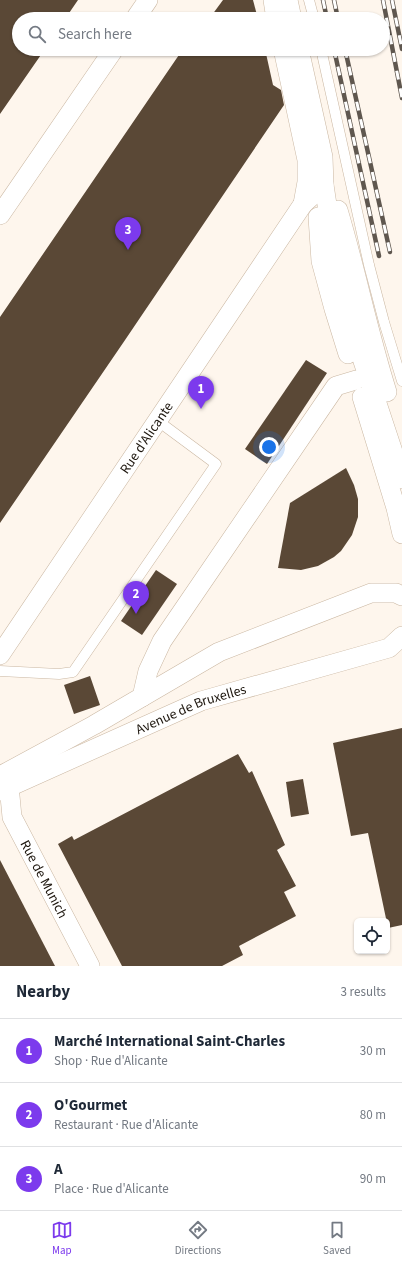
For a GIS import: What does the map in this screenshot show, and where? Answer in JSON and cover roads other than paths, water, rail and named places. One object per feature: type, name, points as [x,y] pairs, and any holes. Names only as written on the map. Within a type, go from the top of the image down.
[{"type":"street","points":[[139,12],[148,0]]},
{"type":"street","points":[[273,0],[275,12]]},
{"type":"street","points":[[288,0],[291,12]]},
{"type":"street","points":[[0,215],[109,56]]},
{"type":"street","points":[[285,56],[307,160],[307,182],[303,204]]},
{"type":"street","points":[[300,56],[323,157],[347,241],[374,351],[402,439]]},
{"type":"street","points":[[323,157],[324,185],[334,251],[359,349],[402,479]]},
{"type":"street","points":[[324,185],[317,212],[321,261],[334,309],[396,508],[402,534]]},
{"type":"street","name":"Rue d'Alicante","points":[[0,656],[303,204],[324,185]]},
{"type":"street","points":[[142,697],[148,671],[162,641],[336,386],[356,380]]},
{"type":"street","points":[[2,785],[94,725],[219,652],[371,593],[396,593],[402,596]]},
{"type":"street","name":"Avenue de Bruxelles","points":[[2,785],[201,701],[398,641]]},
{"type":"street","name":"Rue de Munich","points":[[2,785],[10,796],[12,817],[90,966]]},
{"type":"lane","points":[[309,0],[312,12]]},
{"type":"lane","points":[[323,56],[369,265],[402,381]]},
{"type":"lane","points":[[0,671],[59,674],[74,672],[216,464],[158,422]]},
{"type":"railway","points":[[323,0],[326,12]]},
{"type":"railway","points":[[334,0],[337,12]]},
{"type":"railway","points":[[383,0],[385,12]]},
{"type":"railway","points":[[392,0],[402,49]]},
{"type":"railway","points":[[390,36],[402,98]]},
{"type":"railway","points":[[336,56],[379,256]]},
{"type":"railway","points":[[347,56],[390,252]]},
{"type":"place","name":"A","points":[[128,250]]},
{"type":"place","name":"Marché International Saint-Charles","points":[[201,409]]},
{"type":"place","name":"O'Gourmet","points":[[136,614]]}]
